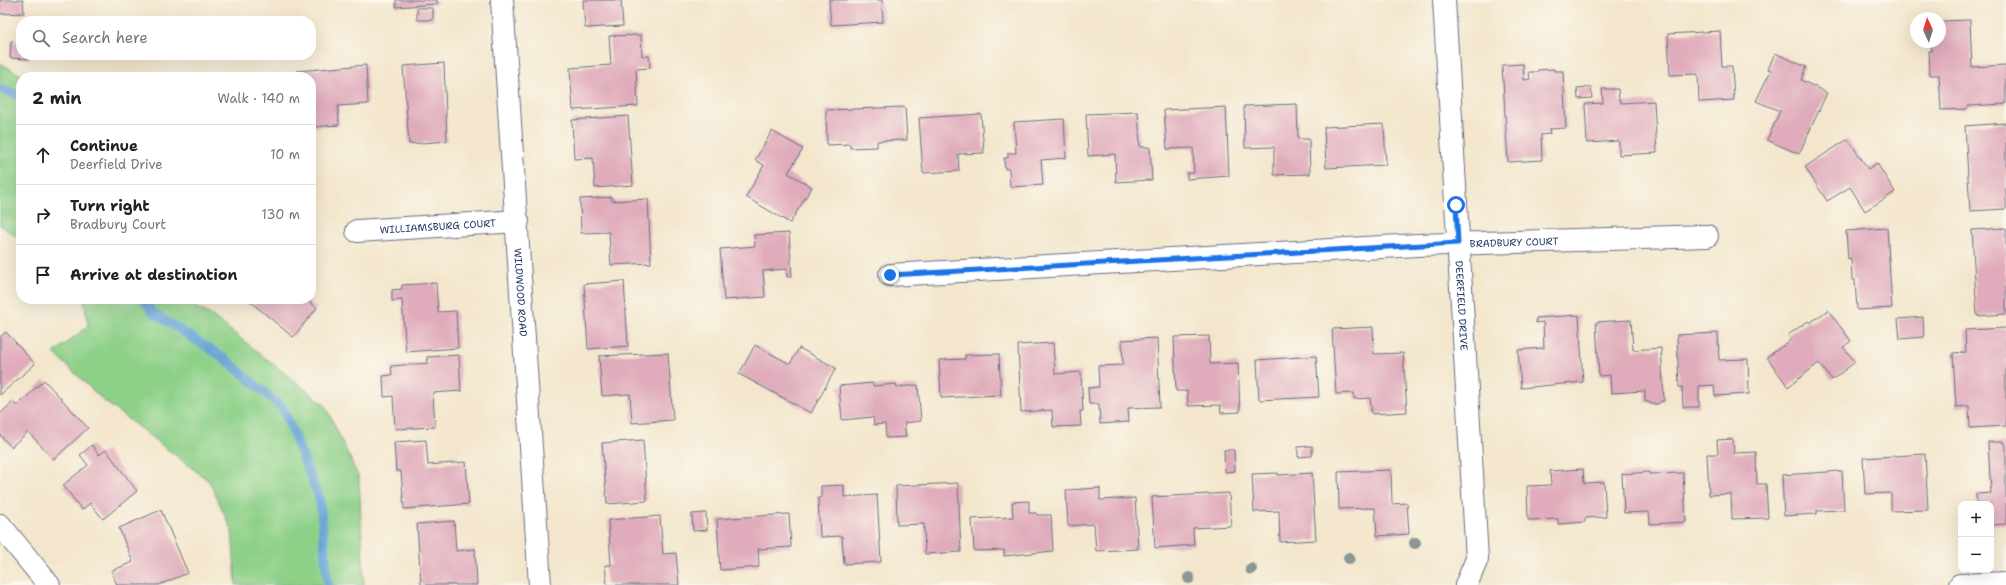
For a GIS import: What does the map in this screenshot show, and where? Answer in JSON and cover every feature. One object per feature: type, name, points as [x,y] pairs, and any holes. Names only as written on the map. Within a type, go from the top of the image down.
[{"type":"street","name":"WILDWOOD ROAD","points":[[502,0],[518,221],[540,585]]},
{"type":"street","name":"DEERFIELD DRIVE","points":[[1444,0],[1476,559],[1466,585]]},
{"type":"street","name":"WILLIAMSBURG COURT","points":[[357,230],[518,221]]},
{"type":"street","name":"BRADBURY COURT","points":[[890,275],[1458,243],[1707,236]]},
{"type":"street","points":[[0,525],[49,585]]},
{"type":"street","points":[[1960,585],[2006,583]]},
{"type":"green space","points":[[0,63],[16,72],[16,236],[0,225]]},
{"type":"green space","points":[[85,304],[190,304],[211,315],[325,405],[359,478],[364,585],[236,585],[232,530],[209,481],[103,400],[54,353],[88,326]]},
{"type":"building","points":[[0,0],[23,0],[24,13],[0,14]]},
{"type":"building","points":[[396,0],[437,0],[437,4],[396,7]]},
{"type":"building","points":[[583,0],[621,0],[623,26],[585,28]]},
{"type":"building","points":[[829,0],[882,0],[883,22],[831,25]]},
{"type":"building","points":[[417,8],[433,8],[433,20],[417,20]]},
{"type":"building","points":[[1970,20],[1972,67],[2006,65],[2006,104],[1967,106],[1967,109],[1941,110],[1939,75],[1930,75],[1929,51],[1932,51],[1932,48],[1946,48],[1946,21]]},
{"type":"building","points":[[1720,31],[1722,66],[1732,66],[1734,100],[1699,102],[1698,74],[1670,75],[1668,34]]},
{"type":"building","points":[[641,35],[642,56],[649,56],[650,68],[636,69],[638,106],[573,110],[570,68],[611,65],[609,36]]},
{"type":"building","points":[[11,41],[16,42],[16,58],[10,58]]},
{"type":"building","points":[[1775,53],[1806,67],[1801,80],[1827,93],[1799,154],[1767,140],[1780,111],[1756,101],[1771,70],[1768,69]]},
{"type":"building","points":[[444,63],[447,141],[409,144],[403,66]]},
{"type":"building","points":[[1523,64],[1524,80],[1530,79],[1529,72],[1554,69],[1554,71],[1563,71],[1566,128],[1549,129],[1550,134],[1541,135],[1542,160],[1508,162],[1502,65]]},
{"type":"building","points":[[366,65],[368,104],[338,106],[339,125],[316,127],[316,72],[297,71]]},
{"type":"building","points":[[1591,87],[1592,98],[1578,99],[1577,88]]},
{"type":"building","points":[[1602,89],[1618,89],[1619,100],[1621,103],[1654,101],[1657,153],[1619,155],[1619,141],[1587,143],[1585,104],[1603,103]]},
{"type":"building","points":[[1297,104],[1298,139],[1309,139],[1310,174],[1274,175],[1274,147],[1245,148],[1244,106]]},
{"type":"building","points":[[905,107],[907,140],[877,141],[877,147],[850,148],[850,144],[827,145],[826,110]]},
{"type":"building","points":[[1226,107],[1229,176],[1187,179],[1187,173],[1194,173],[1193,148],[1167,149],[1164,110]]},
{"type":"building","points":[[1138,112],[1140,147],[1150,147],[1152,180],[1116,182],[1115,154],[1088,156],[1086,114]]},
{"type":"building","points":[[981,114],[984,153],[958,154],[959,171],[923,173],[919,118]]},
{"type":"building","points":[[628,116],[633,185],[595,188],[593,158],[574,159],[572,120]]},
{"type":"building","points":[[1064,119],[1066,158],[1041,160],[1043,185],[1010,187],[1009,169],[1005,169],[1004,158],[1008,158],[1008,153],[1016,153],[1014,122]]},
{"type":"building","points":[[2006,123],[2006,209],[1970,211],[1965,126]]},
{"type":"building","points":[[1384,124],[1386,165],[1326,168],[1324,127]]},
{"type":"building","points":[[772,131],[803,149],[788,173],[812,187],[790,223],[746,197],[764,165],[755,160]]},
{"type":"building","points":[[1848,139],[1868,169],[1877,163],[1895,192],[1865,211],[1850,187],[1827,201],[1805,167]]},
{"type":"building","points":[[612,197],[612,201],[648,199],[651,263],[611,265],[609,232],[581,233],[580,199]]},
{"type":"building","points":[[1887,228],[1892,308],[1857,310],[1855,280],[1852,280],[1851,258],[1848,259],[1846,231]]},
{"type":"building","points":[[2006,228],[2006,314],[1977,316],[1972,230]]},
{"type":"building","points":[[789,233],[792,277],[787,277],[786,269],[763,271],[765,297],[724,300],[720,249],[755,246],[754,235]]},
{"type":"building","points":[[624,281],[628,346],[588,349],[584,284]]},
{"type":"building","points":[[436,283],[438,312],[456,311],[458,348],[406,352],[402,300],[392,301],[392,290],[402,289],[402,285]]},
{"type":"building","points":[[253,304],[312,304],[317,308],[293,337]]},
{"type":"building","points":[[1828,310],[1851,341],[1843,347],[1855,362],[1832,380],[1819,363],[1788,387],[1767,357],[1791,340],[1788,335],[1808,321],[1810,323]]},
{"type":"building","points":[[1579,315],[1583,382],[1521,388],[1518,350],[1544,348],[1543,322],[1536,323],[1536,318]]},
{"type":"building","points":[[1923,317],[1924,337],[1900,339],[1898,319]]},
{"type":"building","points":[[1631,320],[1633,350],[1661,348],[1664,401],[1661,401],[1658,404],[1645,402],[1645,391],[1611,393],[1610,375],[1599,376],[1596,322]]},
{"type":"building","points":[[1373,327],[1374,354],[1403,353],[1407,412],[1372,414],[1370,398],[1354,399],[1354,393],[1336,394],[1332,329]]},
{"type":"building","points":[[2006,328],[2006,426],[1970,428],[1969,406],[1956,407],[1953,353],[1966,352],[1965,330]]},
{"type":"building","points":[[6,332],[35,364],[0,395],[0,337]]},
{"type":"building","points":[[1718,333],[1719,360],[1748,359],[1749,394],[1715,396],[1714,385],[1699,386],[1699,407],[1683,407],[1682,387],[1679,387],[1677,335]]},
{"type":"building","points":[[1209,336],[1210,364],[1238,363],[1240,412],[1221,413],[1220,405],[1188,406],[1187,391],[1176,391],[1174,337]]},
{"type":"building","points":[[1157,338],[1160,407],[1128,408],[1129,422],[1100,424],[1099,404],[1089,404],[1088,388],[1099,387],[1098,366],[1123,365],[1122,340]]},
{"type":"building","points":[[1053,343],[1055,374],[1081,372],[1083,411],[1080,411],[1081,426],[1053,427],[1052,410],[1021,412],[1018,345]]},
{"type":"building","points":[[755,345],[790,364],[799,348],[836,368],[811,413],[739,374]]},
{"type":"building","points":[[668,353],[673,420],[632,423],[630,394],[602,396],[599,356]]},
{"type":"building","points":[[999,354],[1001,395],[941,398],[939,360],[965,359],[965,355]]},
{"type":"building","points":[[459,355],[461,391],[433,393],[435,427],[395,429],[393,396],[384,397],[383,376],[392,375],[391,366],[428,363],[427,357]]},
{"type":"building","points":[[1316,356],[1319,397],[1259,400],[1257,360]]},
{"type":"building","points":[[44,380],[88,428],[54,459],[28,432],[11,447],[0,435],[0,414],[13,402],[17,406]]},
{"type":"building","points":[[873,383],[873,386],[896,384],[897,387],[918,385],[921,421],[904,423],[906,437],[886,438],[885,424],[874,425],[873,417],[842,420],[839,386]]},
{"type":"building","points":[[1733,439],[1734,453],[1756,452],[1757,484],[1766,484],[1768,518],[1732,519],[1731,494],[1709,495],[1707,454],[1718,454],[1717,440]]},
{"type":"building","points":[[426,440],[428,465],[466,462],[469,504],[404,509],[401,471],[396,471],[394,442]]},
{"type":"building","points":[[643,440],[647,501],[607,504],[602,443]]},
{"type":"building","points":[[1988,442],[2004,442],[2004,445],[2006,445],[2006,524],[1994,525],[1994,501],[1977,501],[1976,494],[1991,493]]},
{"type":"building","points":[[92,445],[99,455],[106,450],[137,491],[103,519],[90,503],[82,510],[63,485],[88,465],[80,455]]},
{"type":"building","points":[[1312,446],[1312,456],[1298,457],[1298,447]]},
{"type":"building","points":[[1224,450],[1234,450],[1235,471],[1225,472]]},
{"type":"building","points":[[1925,454],[1928,510],[1891,511],[1891,493],[1865,494],[1863,458]]},
{"type":"building","points":[[1583,469],[1584,483],[1604,482],[1606,517],[1585,518],[1585,522],[1558,524],[1558,519],[1528,520],[1527,486],[1551,485],[1550,471]]},
{"type":"building","points":[[1391,470],[1392,504],[1407,503],[1409,534],[1377,536],[1375,508],[1339,509],[1338,472]]},
{"type":"building","points":[[1842,471],[1844,510],[1817,511],[1817,514],[1784,516],[1782,475]]},
{"type":"building","points":[[1649,472],[1649,474],[1683,473],[1686,522],[1650,524],[1649,512],[1624,513],[1622,474]]},
{"type":"building","points":[[1278,473],[1278,475],[1312,473],[1316,540],[1280,542],[1279,511],[1254,512],[1252,474]]},
{"type":"building","points":[[958,483],[961,552],[925,554],[924,524],[897,525],[896,486]]},
{"type":"building","points":[[844,485],[844,497],[877,495],[881,562],[844,564],[842,536],[820,537],[818,498],[821,498],[821,486]]},
{"type":"building","points":[[1100,488],[1100,500],[1135,498],[1138,549],[1096,551],[1094,524],[1068,526],[1066,490]]},
{"type":"building","points":[[1229,493],[1231,526],[1193,528],[1194,545],[1155,548],[1152,497]]},
{"type":"building","points":[[1029,501],[1029,513],[1036,513],[1037,515],[1051,515],[1053,551],[1004,556],[1004,550],[974,551],[972,519],[1013,517],[1012,502]]},
{"type":"building","points":[[161,510],[188,573],[159,585],[117,585],[111,571],[133,562],[119,528]]},
{"type":"building","points":[[706,513],[707,530],[693,531],[692,514]]},
{"type":"building","points":[[789,514],[791,547],[758,549],[759,567],[720,570],[717,519]]},
{"type":"building","points":[[660,516],[663,554],[676,553],[679,585],[607,585],[605,565],[611,565],[608,520]]},
{"type":"building","points":[[454,521],[456,551],[475,549],[477,585],[421,585],[417,524]]},
{"type":"waterway","points":[[0,89],[16,94]]},
{"type":"waterway","points":[[147,304],[152,312],[224,358],[283,408],[320,500],[328,585]]},
{"type":"route","points":[[890,275],[1458,243],[1456,205]]}]
